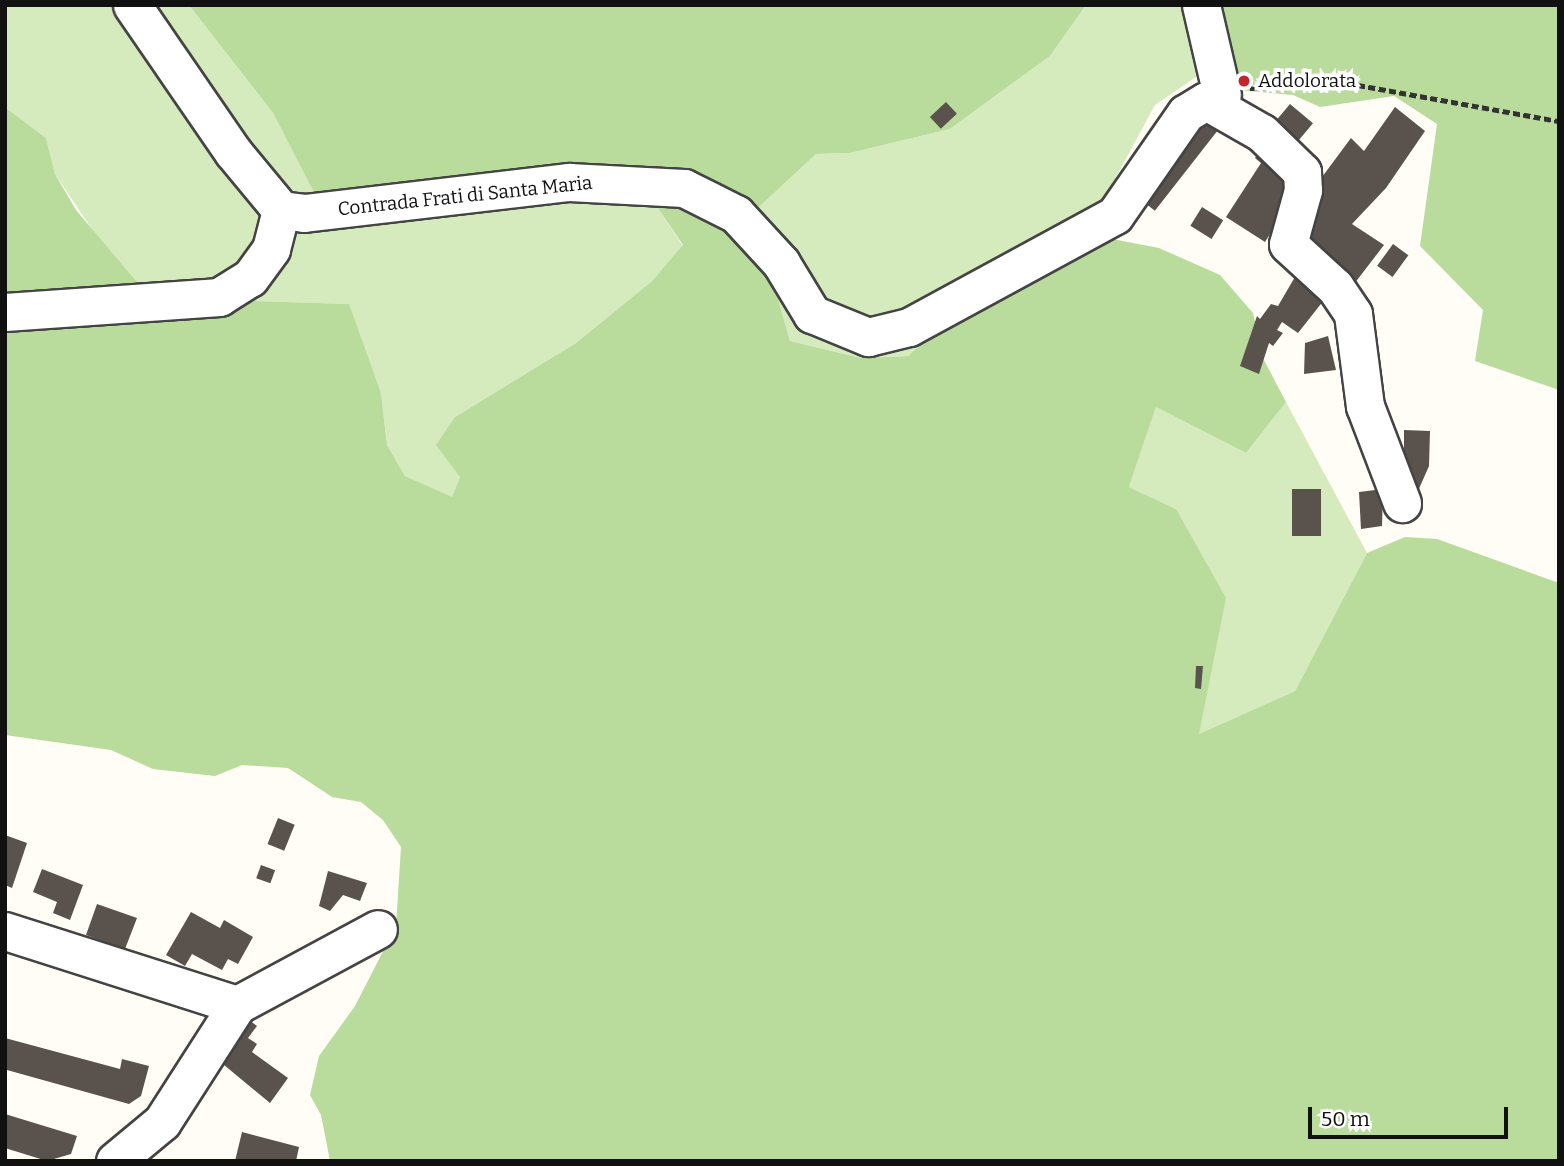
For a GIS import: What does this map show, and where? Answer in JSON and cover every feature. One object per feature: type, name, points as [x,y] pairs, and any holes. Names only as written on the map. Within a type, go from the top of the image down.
[{"type":"street","points":[[5,312],[219,297],[250,278],[271,248],[281,210],[233,152],[132,5]]},
{"type":"street","points":[[1201,5],[1222,94]]},
{"type":"street","name":"Contrada Frati di Santa Maria","points":[[281,210],[304,213],[569,182],[684,188],[736,214],[781,263],[812,314],[868,337],[909,327],[1115,215],[1186,113],[1206,101],[1262,133],[1302,172],[1303,190],[1288,244],[1335,287],[1353,314],[1365,406],[1402,503]]},
{"type":"street","points":[[115,1161],[162,1122],[237,1005],[378,929]]},
{"type":"street","points":[[5,931],[237,1005]]},
{"type":"path","points":[[1222,94],[1235,89],[1359,85],[1559,121]]},
{"type":"green space","points":[[5,5],[189,5],[273,113],[315,192],[598,197],[658,208],[683,246],[652,281],[576,343],[455,417],[460,477],[452,498],[405,476],[387,445],[381,393],[348,304],[227,300],[142,288],[104,247],[55,174],[46,138],[5,107]]},
{"type":"green space","points":[[189,5],[1086,5],[1050,56],[950,129],[850,153],[816,154],[758,208],[758,229],[790,341],[861,358],[908,356],[941,326],[1107,238],[1159,248],[1220,275],[1253,313],[1264,360],[1286,402],[1246,453],[1156,407],[1129,487],[1176,509],[1226,598],[1199,734],[1295,691],[1367,553],[1405,537],[1437,539],[1559,583],[1559,1161],[330,1161],[321,1115],[310,1095],[319,1056],[355,1006],[396,926],[401,847],[383,820],[361,802],[332,797],[288,768],[242,765],[215,776],[153,769],[111,750],[5,735],[5,107],[46,138],[55,174],[76,210],[142,288],[227,300],[349,304],[381,393],[387,445],[405,476],[452,497],[460,477],[436,445],[455,417],[576,343],[652,281],[683,245],[658,208],[599,197],[350,197],[314,192],[273,113]]},
{"type":"green space","points":[[1086,5],[1198,5],[1209,68],[1155,105],[1075,253],[941,326],[908,356],[861,358],[790,341],[758,229],[758,208],[816,154],[850,153],[950,129],[1050,56]]},
{"type":"green space","points":[[1198,5],[1559,5],[1559,390],[1475,361],[1483,310],[1420,246],[1437,124],[1394,96],[1320,107],[1293,95],[1237,90]]},
{"type":"green space","points":[[1286,402],[1367,553],[1295,691],[1199,734],[1176,509],[1129,487],[1156,407],[1246,453]]},
{"type":"building","points":[[946,102],[957,114],[941,129],[930,117]]},
{"type":"building","points":[[1290,104],[1313,123],[1294,146],[1271,127]]},
{"type":"building","points":[[1395,107],[1425,131],[1386,188],[1352,224],[1384,245],[1351,288],[1292,242],[1302,204],[1351,138],[1364,151]]},
{"type":"building","points":[[1195,114],[1217,131],[1155,211],[1133,194]]},
{"type":"building","points":[[1263,146],[1299,187],[1265,242],[1226,217],[1261,163],[1255,158]]},
{"type":"building","points":[[1202,207],[1223,220],[1212,239],[1190,226]]},
{"type":"building","points":[[1393,244],[1408,255],[1393,277],[1377,266]]},
{"type":"building","points":[[1299,270],[1316,282],[1310,290],[1324,300],[1298,333],[1282,322],[1277,330],[1283,333],[1273,346],[1269,343],[1259,374],[1240,366],[1257,316],[1260,319],[1271,304],[1278,306]]},
{"type":"building","points":[[1328,336],[1336,370],[1304,374],[1305,343]]},
{"type":"building","points":[[1404,430],[1430,431],[1429,466],[1418,491],[1396,482],[1404,467]]},
{"type":"building","points":[[1292,489],[1321,489],[1321,536],[1292,536]]},
{"type":"building","points":[[1383,489],[1382,526],[1361,529],[1359,492]]},
{"type":"building","points":[[1196,666],[1203,666],[1201,689],[1195,688]]},
{"type":"building","points":[[278,818],[295,825],[284,851],[268,844]]},
{"type":"building","points":[[5,835],[27,843],[12,888],[5,885]]},
{"type":"building","points":[[261,865],[275,870],[270,883],[256,878]]},
{"type":"building","points":[[42,869],[83,885],[70,920],[53,913],[57,902],[33,892]]},
{"type":"building","points":[[328,871],[367,883],[360,901],[343,895],[330,911],[319,906]]},
{"type":"building","points":[[97,904],[137,918],[125,949],[133,952],[127,963],[110,958],[116,946],[86,935]]},
{"type":"building","points":[[191,912],[220,928],[224,920],[253,937],[238,964],[228,959],[222,970],[192,954],[185,966],[166,955]]},
{"type":"building","points":[[241,1014],[257,1026],[248,1038],[257,1044],[252,1052],[288,1078],[270,1103],[212,1055]]},
{"type":"building","points":[[5,1038],[120,1069],[122,1059],[149,1066],[141,1096],[129,1104],[7,1070]]},
{"type":"building","points":[[5,1114],[77,1136],[71,1154],[47,1161],[5,1148]]},
{"type":"building","points":[[242,1132],[299,1147],[296,1161],[235,1161]]},
{"type":"place","name":"Addolorata","points":[[1244,81]]}]
